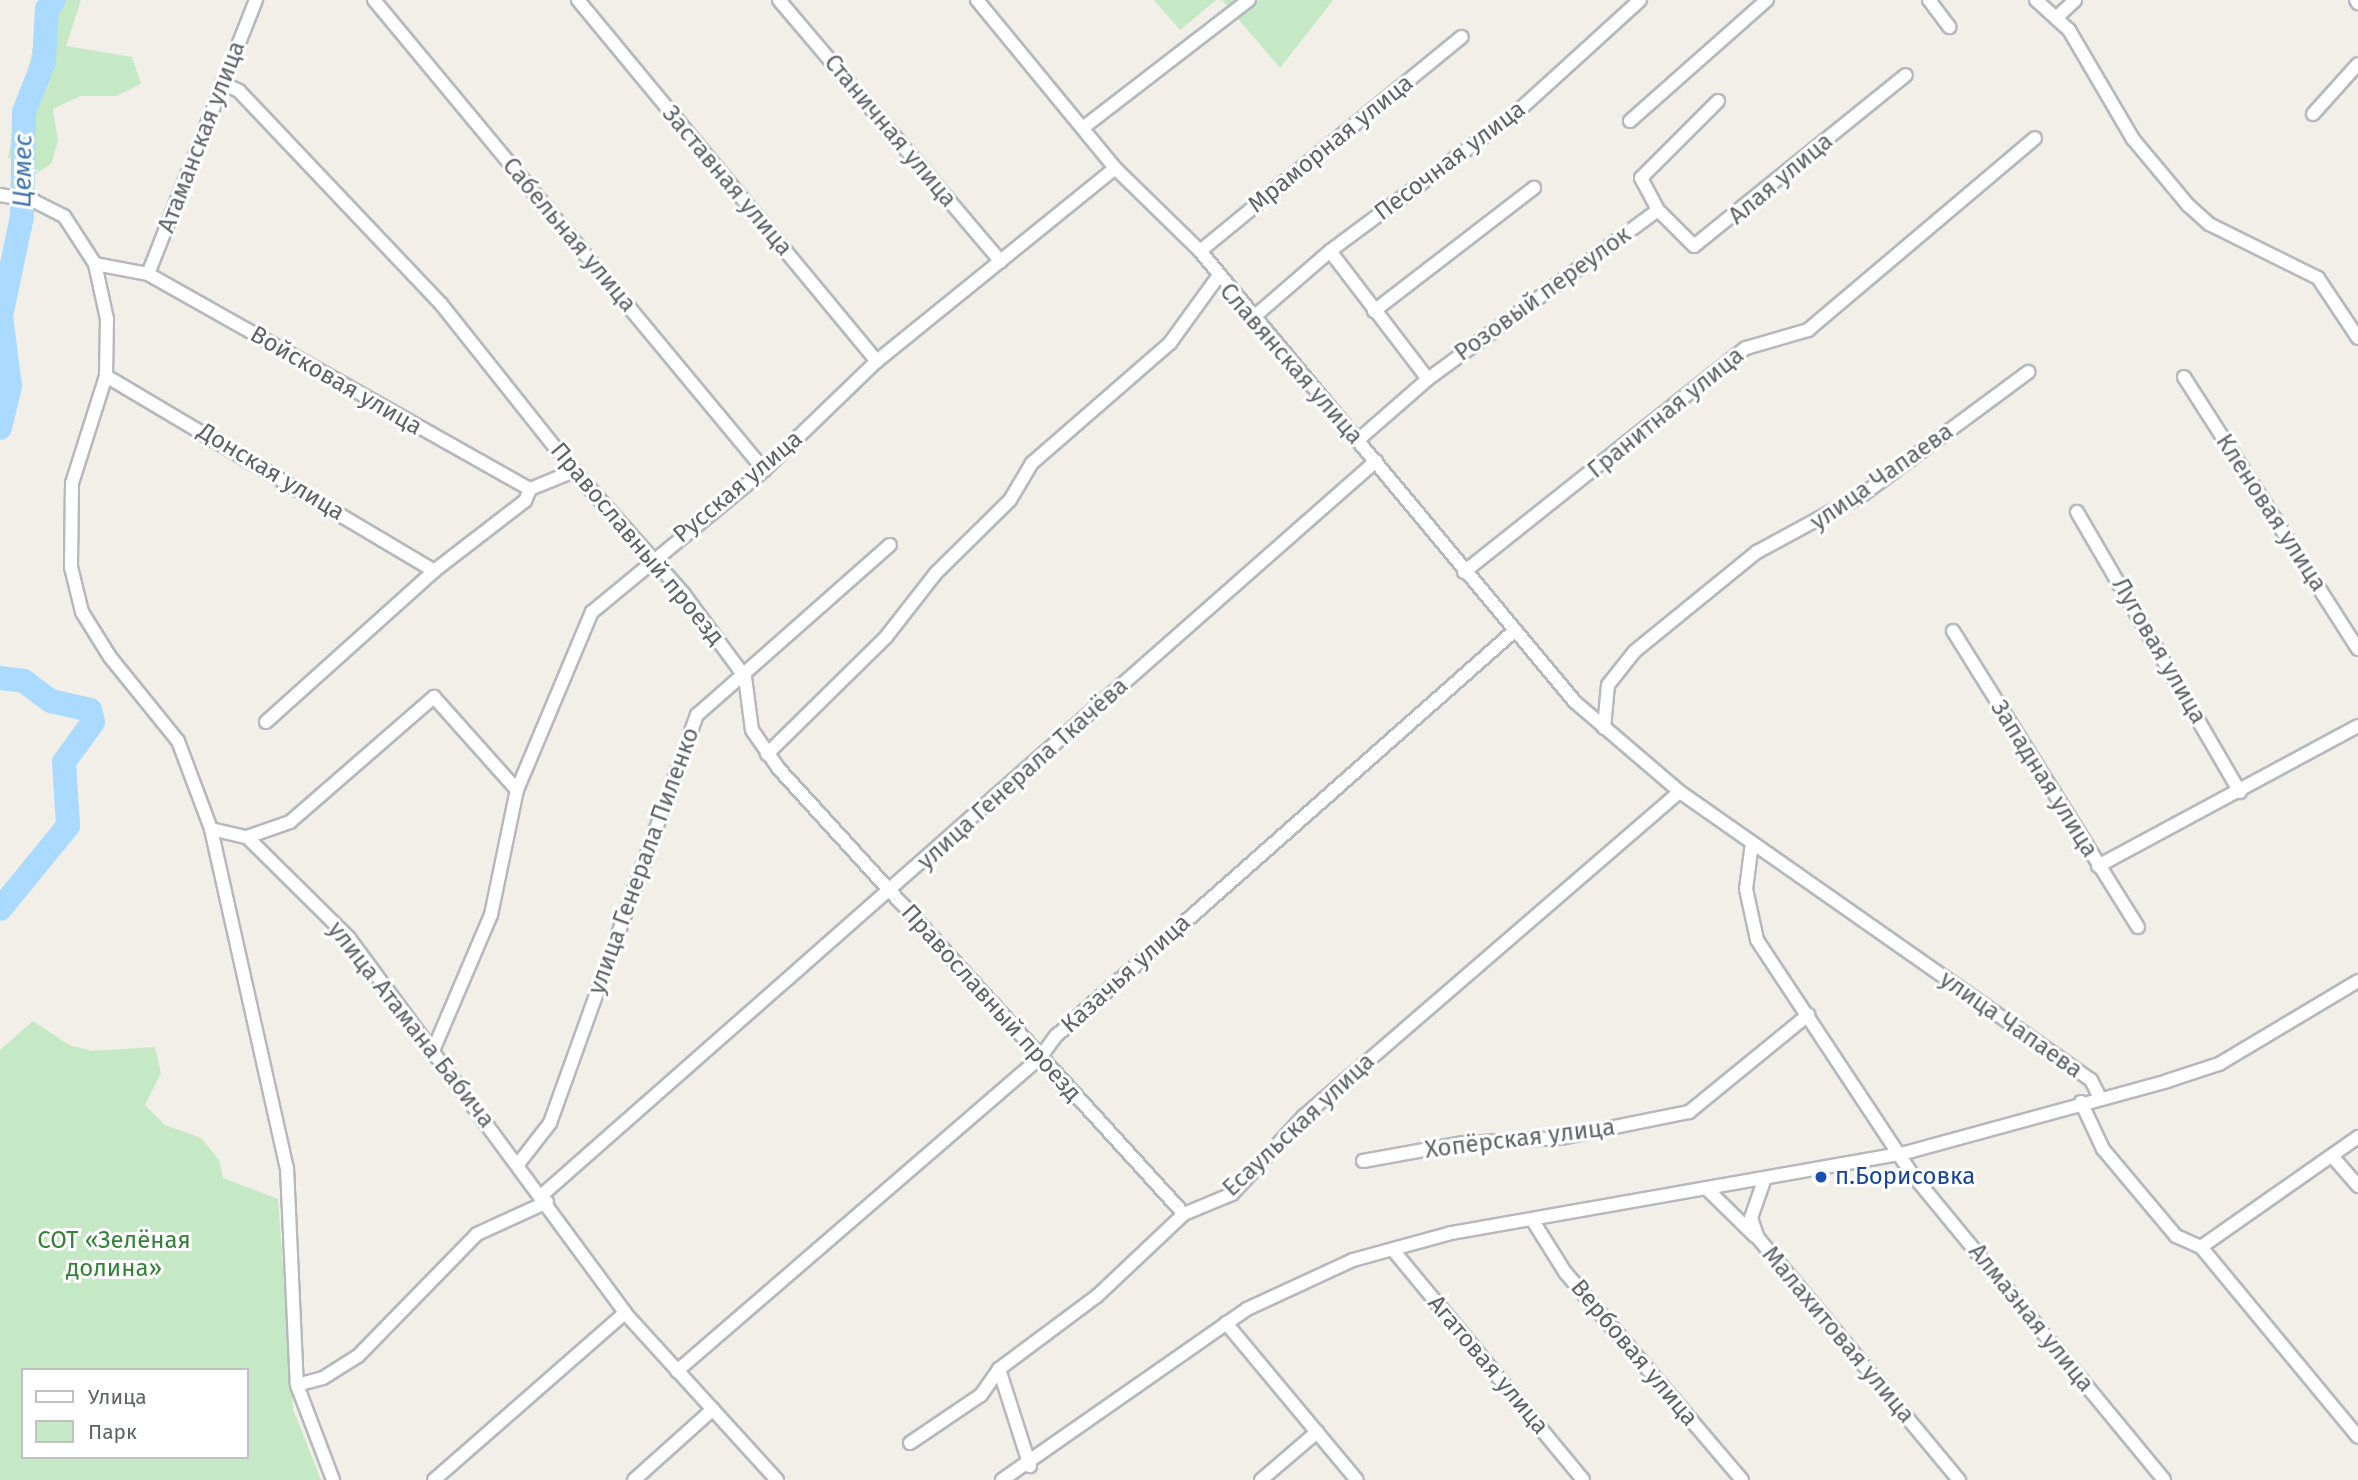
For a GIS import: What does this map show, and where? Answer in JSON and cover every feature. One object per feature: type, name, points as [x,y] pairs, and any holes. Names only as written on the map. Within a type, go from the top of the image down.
[{"type":"street","name":"Атаманская улица","points":[[148,274],[256,0]]},
{"type":"street","name":"Сабельная улица","points":[[374,0],[764,470]]},
{"type":"street","name":"Заставная улица","points":[[578,0],[877,361]]},
{"type":"street","name":"Станичная улица","points":[[779,0],[1001,262]]},
{"type":"street","name":"Славянская улица","points":[[977,0],[1115,168],[1200,251],[1217,278],[1255,316],[1376,461],[1512,634],[1604,729],[1680,793]]},
{"type":"street","points":[[1084,127],[1249,0]]},
{"type":"street","name":"Песочная улица","points":[[1255,316],[1330,251],[1517,113],[1640,0]]},
{"type":"street","points":[[1630,121],[1767,0]]},
{"type":"street","points":[[1929,0],[1950,27]]},
{"type":"street","points":[[2036,0],[2056,18],[2087,55],[2133,139],[2209,224],[2318,278],[2358,338]]},
{"type":"street","points":[[2056,18],[2075,0]]},
{"type":"street","name":"Мраморная улица","points":[[1200,251],[1461,37]]},
{"type":"street","points":[[2314,114],[2358,64]]},
{"type":"street","name":"Алая улица","points":[[1718,101],[1644,170],[1643,186],[1658,209],[1686,242],[1703,244],[1906,75]]},
{"type":"street","name":"Православный проезд","points":[[222,83],[239,91],[441,304],[574,471],[652,559],[745,677],[752,730],[767,754],[1039,1059],[1184,1214]]},
{"type":"street","name":"Гранитная улица","points":[[1464,572],[1746,348],[1808,330],[2035,138]]},
{"type":"street","name":"Русская улица","points":[[432,1053],[491,915],[517,790],[592,612],[652,559],[764,470],[877,361],[1115,168]]},
{"type":"street","points":[[1374,311],[1534,188]]},
{"type":"street","points":[[0,195],[34,201],[64,216],[95,264],[107,319],[106,376],[72,483],[71,567],[82,612],[110,657],[178,741],[211,829],[287,1168],[297,1385],[333,1480]]},
{"type":"street","name":"Розовый переулок","points":[[1357,441],[1428,379],[1658,209]]},
{"type":"street","points":[[1330,251],[1428,379]]},
{"type":"street","name":"Войсковая улица","points":[[95,264],[148,274],[530,489]]},
{"type":"street","points":[[767,754],[886,637],[936,573],[1010,500],[1032,463],[1170,342],[1217,278]]},
{"type":"street","name":"улица Чапаева","points":[[1604,729],[1608,685],[1635,651],[1758,552],[1862,495],[2028,372]]},
{"type":"street","name":"Донская улица","points":[[106,376],[434,571]]},
{"type":"street","name":"Кленовая улица","points":[[2184,377],[2358,649]]},
{"type":"street","name":"улица Генерала Ткачёва","points":[[297,1385],[323,1378],[359,1356],[477,1234],[545,1199],[1376,461]]},
{"type":"street","points":[[266,722],[434,571],[525,500],[530,489],[574,471]]},
{"type":"street","name":"Луговая улица","points":[[2077,512],[2240,792]]},
{"type":"street","name":"улица Генерала Пиленко","points":[[519,1163],[550,1124],[697,715],[745,677],[890,545]]},
{"type":"street","name":"Западная улица","points":[[1953,631],[2138,927]]},
{"type":"street","name":"Казачья улица","points":[[677,1371],[1039,1059],[1056,1036],[1512,634]]},
{"type":"street","points":[[211,829],[247,836],[290,822],[434,697],[517,790]]},
{"type":"street","points":[[2098,866],[2240,792],[2358,726]]},
{"type":"street","name":"улица Чапаева","points":[[1680,793],[2091,1080],[2100,1098],[2219,1063],[2358,981]]},
{"type":"street","name":"Есаульская улица","points":[[910,1443],[981,1395],[999,1369],[1097,1296],[1184,1214],[1232,1194],[1304,1116],[1680,793]]},
{"type":"street","name":"улица Атамана Бабича","points":[[247,836],[349,938],[432,1053],[519,1163],[625,1313],[677,1371]]},
{"type":"street","name":"Алмазная улица","points":[[1752,843],[1747,917],[1808,1015],[1901,1154],[2164,1480]]},
{"type":"street","name":"Хопёрская улица","points":[[1363,1161],[1463,1143],[1560,1138],[1689,1112],[1808,1015]]},
{"type":"street","points":[[1002,1480],[1030,1466],[1226,1323],[1321,1273],[1393,1250],[1533,1221],[1901,1154],[2100,1098]]},
{"type":"street","points":[[2081,1102],[2103,1149],[2176,1236],[2201,1247],[2358,1437]]},
{"type":"street","points":[[2201,1247],[2358,1137]]},
{"type":"street","points":[[2332,1157],[2358,1186]]},
{"type":"street","name":"Малахитовая улица","points":[[1765,1178],[1751,1217],[1758,1238],[1959,1480]]},
{"type":"street","points":[[1709,1191],[1758,1238]]},
{"type":"street","name":"Вербовая улица","points":[[1533,1221],[1565,1272],[1742,1480]]},
{"type":"street","name":"Агатовая улица","points":[[1393,1250],[1583,1480]]},
{"type":"street","points":[[434,1480],[625,1313]]},
{"type":"street","points":[[1226,1323],[1357,1480]]},
{"type":"street","points":[[999,1369],[1030,1466]]},
{"type":"street","points":[[677,1371],[777,1480]]},
{"type":"street","points":[[634,1480],[713,1409]]},
{"type":"street","points":[[1261,1480],[1317,1432]]},
{"type":"green space","points":[[44,0],[81,0],[66,46],[132,57],[141,84],[116,96],[80,96],[53,109],[58,141],[51,164],[33,175],[8,157]]},
{"type":"green space","points":[[1154,0],[1216,0],[1180,30]]},
{"type":"green space","points":[[1222,0],[1333,0],[1280,68]]},
{"type":"green space","name":"СОТ «Зелёная долина»","points":[[33,1021],[69,1045],[92,1051],[155,1047],[161,1073],[145,1105],[165,1125],[201,1138],[219,1160],[223,1178],[278,1199],[293,1409],[321,1480],[0,1480],[0,1050]]},
{"type":"waterway","name":"Цемес","points":[[0,428],[10,386],[1,316],[22,216],[24,112],[44,61],[47,9],[54,0]]},
{"type":"waterway","name":"Цемес","points":[[0,678],[24,681],[51,701],[90,710],[93,722],[64,762],[68,826],[0,909]]},
{"type":"place","name":"п.Борисовка","points":[[1821,1177]]}]
